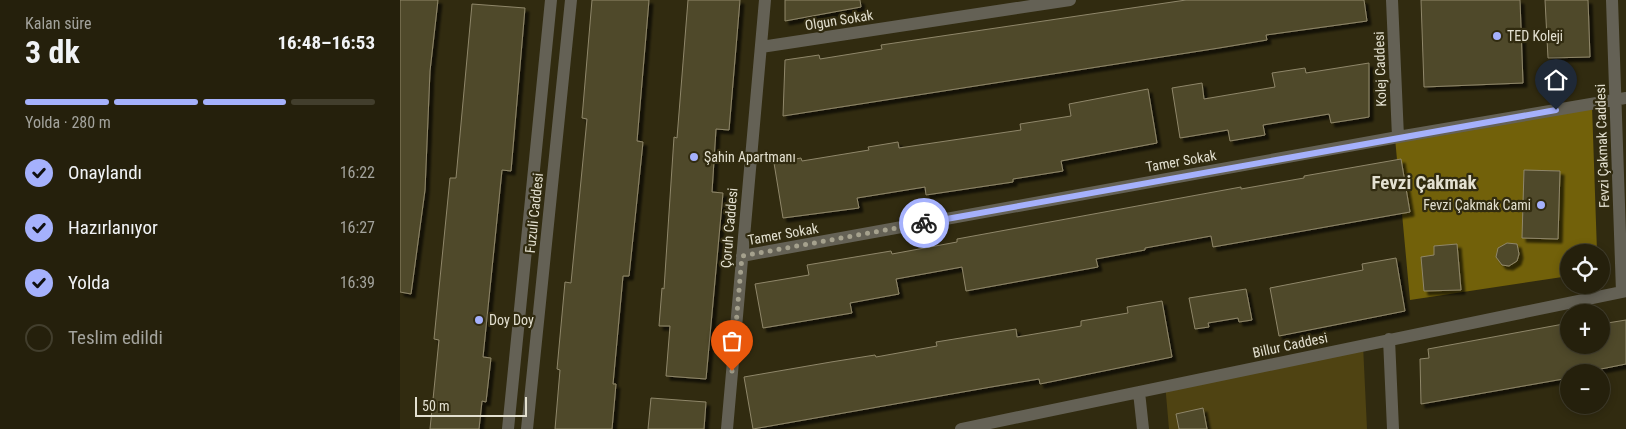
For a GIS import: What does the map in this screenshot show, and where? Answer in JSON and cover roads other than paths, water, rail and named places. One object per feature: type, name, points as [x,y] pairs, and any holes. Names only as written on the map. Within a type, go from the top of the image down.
[{"type":"street","name":"Fuzuli Caddesi","points":[[508,429],[551,0]]},
{"type":"street","name":"Fuzuli Caddesi","points":[[528,429],[571,0]]},
{"type":"street","name":"Çoruh Caddesi","points":[[727,429],[765,0]]},
{"type":"street","name":"Olgun Sokak","points":[[761,48],[1070,0]]},
{"type":"street","name":"Kolej Caddesi","points":[[1392,0],[1398,137]]},
{"type":"street","name":"Fevzi Çakmak Caddesi","points":[[1612,0],[1620,99],[1624,291]]},
{"type":"street","name":"Tamer Sokak","points":[[742,256],[1398,137],[1620,99]]},
{"type":"street","name":"Billur Caddesi","points":[[961,429],[1624,291]]},
{"type":"street","points":[[1388,339],[1393,429]]},
{"type":"street","points":[[1139,392],[1144,429]]},
{"type":"place","name":"TED Koleji","points":[[1497,36]]},
{"type":"place","name":"Şahin Apartmanı","points":[[694,157]]},
{"type":"place","name":"Fevzi Çakmak Cami","points":[[1541,205]]},
{"type":"place","name":"Doy Doy","points":[[479,320]]},
{"type":"district","name":"Fevzi Çakmak","points":[[1424,182]]}]
